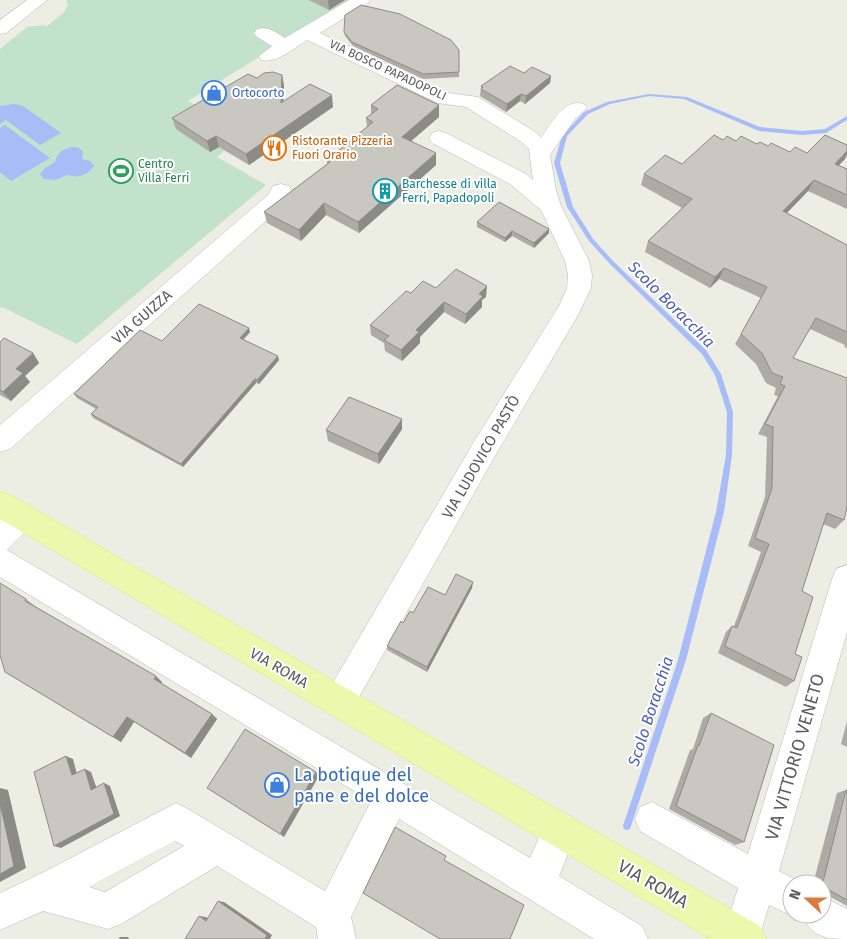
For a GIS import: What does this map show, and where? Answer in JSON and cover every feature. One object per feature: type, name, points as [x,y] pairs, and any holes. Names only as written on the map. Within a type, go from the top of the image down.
[{"type":"main road","name":"VIA ROMA","points":[[10,511],[745,938]]},
{"type":"street","points":[[0,29],[38,0]]},
{"type":"street","name":"VIA BOSCO PAPADOPOLI","points":[[268,56],[361,0]]},
{"type":"street","points":[[262,33],[286,45]]},
{"type":"street","name":"VIA BOSCO PAPADOPOLI","points":[[306,33],[445,99],[471,101]]},
{"type":"street","name":"VIA LUDOVICO PASTÒ","points":[[339,702],[485,448],[569,309],[579,288],[580,275],[577,261],[550,206],[545,190],[539,148],[530,138],[471,101]]},
{"type":"street","points":[[540,156],[568,115],[577,108]]},
{"type":"street","name":"VIA LUDOVICO PASTÒ","points":[[439,138],[518,179],[550,206]]},
{"type":"street","name":"VIA GUIZZA","points":[[0,441],[277,199],[281,191]]},
{"type":"street","points":[[0,540],[10,511]]},
{"type":"street","points":[[0,561],[393,795],[628,939]]},
{"type":"street","name":"VIA VITTORIO VENETO","points":[[745,938],[759,880],[847,579]]},
{"type":"street","points":[[0,912],[42,892],[176,821],[218,846],[335,927],[393,795]]},
{"type":"street","points":[[652,819],[782,893]]},
{"type":"street","points":[[538,884],[560,829]]},
{"type":"street","points":[[42,892],[108,911],[218,846]]},
{"type":"street","points":[[832,921],[847,929]]},
{"type":"green space","name":"Centro Villa Ferri","points":[[66,0],[352,0],[188,101],[247,134],[217,157],[266,185],[77,344],[2,307],[0,308],[0,49],[27,27],[44,25],[46,27],[64,12],[68,5]]},
{"type":"water","points":[[14,104],[23,106],[61,133],[40,145],[6,120],[0,124],[0,106]]},
{"type":"water","points":[[5,125],[50,158],[11,181],[0,172],[0,128]]},
{"type":"water","points":[[72,147],[79,148],[83,152],[82,159],[90,161],[94,166],[82,175],[67,175],[56,180],[44,179],[40,174],[45,168],[55,162],[61,152]]},
{"type":"building","points":[[361,5],[400,14],[451,40],[459,50],[459,72],[423,74],[352,42],[344,32],[345,15]]},
{"type":"building","points":[[510,66],[524,73],[532,67],[551,76],[526,96],[521,94],[507,104],[481,89],[483,87],[481,86]]},
{"type":"building","points":[[273,72],[282,75],[281,103],[310,84],[332,95],[246,154],[216,136],[207,141],[172,118],[248,74],[257,78],[264,73]]},
{"type":"building","points":[[397,85],[439,105],[402,137],[436,153],[358,222],[324,203],[299,230],[264,212],[330,162],[327,160],[373,122],[366,118],[378,109],[371,105]]},
{"type":"building","points":[[714,135],[723,140],[727,136],[736,141],[741,136],[757,144],[760,142],[768,146],[771,143],[790,152],[795,147],[807,153],[825,135],[847,145],[847,151],[835,164],[847,169],[847,195],[814,180],[783,211],[847,245],[847,332],[816,318],[793,358],[847,378],[847,507],[844,520],[827,513],[802,591],[813,597],[795,654],[802,657],[794,681],[725,646],[732,626],[737,628],[769,544],[755,538],[772,488],[773,427],[765,424],[785,386],[780,384],[783,377],[772,373],[762,353],[741,334],[767,287],[724,268],[715,277],[648,241],[692,199],[644,174],[665,155],[682,164]]},
{"type":"building","points":[[499,202],[549,229],[534,243],[512,231],[505,238],[477,222]]},
{"type":"building","points":[[456,269],[487,286],[479,294],[483,296],[466,314],[444,302],[416,330],[419,332],[401,350],[384,340],[389,336],[370,325],[406,291],[411,293],[423,281],[436,288]]},
{"type":"building","points":[[199,304],[249,328],[240,338],[278,356],[257,380],[255,379],[181,464],[91,414],[98,407],[74,394],[140,330],[162,341]]},
{"type":"building","points":[[4,338],[33,353],[16,369],[23,373],[3,392],[0,390],[0,342]]},
{"type":"building","points":[[349,397],[402,419],[378,454],[326,430]]},
{"type":"building","points":[[456,574],[473,582],[427,667],[387,646],[401,621],[403,623],[410,611],[413,613],[428,587],[445,595]]},
{"type":"building","points":[[0,583],[26,599],[25,601],[156,676],[154,679],[212,714],[185,753],[127,717],[113,737],[5,672],[0,655]]},
{"type":"building","points":[[711,713],[774,745],[744,842],[676,806]]},
{"type":"building","points":[[245,729],[316,772],[280,834],[207,788]]},
{"type":"building","points":[[66,756],[72,775],[85,769],[91,790],[104,783],[114,814],[54,846],[34,772]]},
{"type":"building","points":[[847,790],[847,900],[832,892],[832,874],[825,874]]},
{"type":"building","points":[[0,803],[14,866],[0,874]]},
{"type":"building","points":[[395,827],[446,856],[444,860],[524,905],[510,939],[440,939],[363,893]]},
{"type":"building","points":[[218,901],[267,935],[265,939],[185,939],[199,916],[206,921]]},
{"type":"waterway","name":"Scolo Boracchia","points":[[627,826],[682,660],[720,512],[729,455],[730,412],[718,374],[704,352],[612,263],[591,240],[570,207],[557,163],[565,136],[586,113],[609,103],[649,95],[685,98],[759,129],[802,133],[826,131],[847,118]]},
{"type":"place","name":"Ortocorto","points":[[214,93]]},
{"type":"place","name":"Ristorante Pizzeria Fuori Orario","points":[[274,148]]},
{"type":"place","name":"Centro Villa Ferri","points":[[121,171]]},
{"type":"place","name":"Barchesse di villa Ferri, Papadopoli","points":[[385,191]]},
{"type":"place","name":"La botique del pane e del dolce","points":[[277,785]]}]
